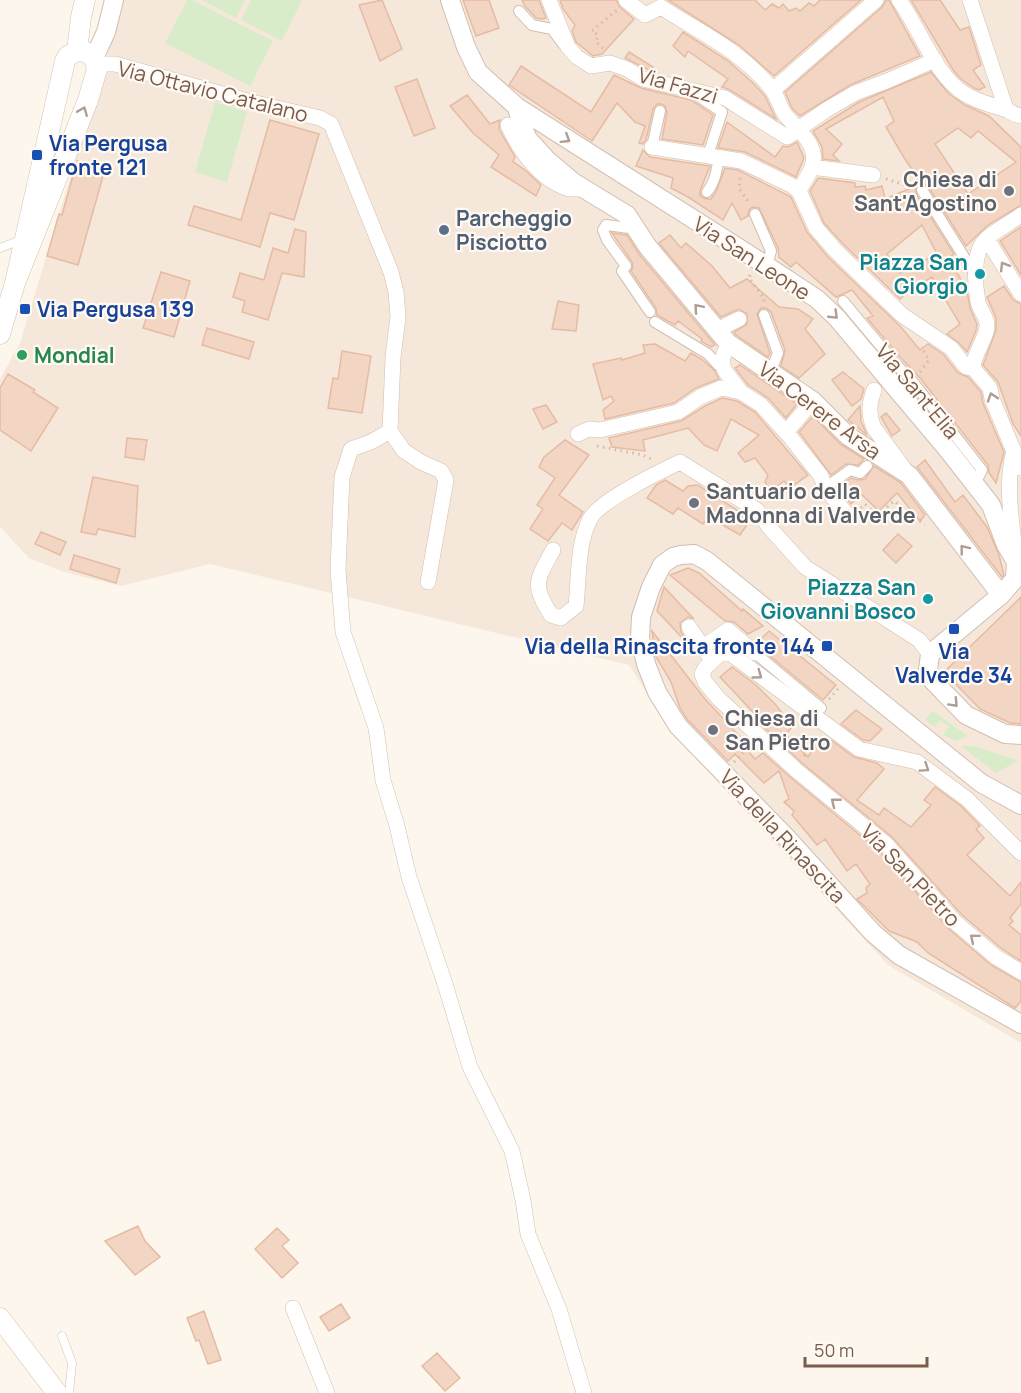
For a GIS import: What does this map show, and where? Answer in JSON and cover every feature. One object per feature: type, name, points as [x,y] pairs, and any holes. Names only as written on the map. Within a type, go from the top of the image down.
[{"type":"main road","points":[[29,238],[88,100],[91,62],[81,17],[85,0]]},
{"type":"main road","points":[[0,334],[29,238],[65,60],[91,62]]},
{"type":"main road","points":[[64,71],[66,76],[75,83],[87,83],[91,62]]},
{"type":"main road","points":[[0,1318],[57,1393]]},
{"type":"street","name":"Via Ottavio Catalano","points":[[114,0],[106,32],[91,62],[115,64],[251,102],[320,118],[331,124],[391,272],[396,292],[398,316],[393,357],[390,431]]},
{"type":"street","name":"Via San Leone","points":[[450,0],[466,47],[478,72],[517,107],[817,299],[837,318],[992,505],[1006,545],[1019,564]]},
{"type":"street","name":"Via Fazzi","points":[[549,0],[568,47],[577,57],[591,66],[610,63],[627,69],[643,79],[725,98],[788,137],[799,130]]},
{"type":"street","points":[[627,0],[645,15],[661,7],[703,31],[745,60],[773,90],[784,113],[812,148],[812,167],[799,191]]},
{"type":"street","points":[[773,90],[876,0]]},
{"type":"street","points":[[899,0],[935,60],[952,83],[964,94],[989,106],[1021,116]]},
{"type":"street","points":[[970,0],[1006,110]]},
{"type":"street","points":[[519,11],[532,25],[552,29],[561,42],[568,47]]},
{"type":"street","points":[[799,130],[826,110],[855,93],[935,60]]},
{"type":"street","points":[[690,90],[722,112],[713,156],[717,172],[707,192]]},
{"type":"street","name":"Via Cerere Arsa","points":[[517,107],[528,139],[573,182],[627,215],[648,247],[723,337],[813,401],[873,460],[909,475],[1001,595]]},
{"type":"street","points":[[660,111],[652,147],[741,161],[799,191],[816,228],[835,250],[902,315],[951,348],[966,367],[973,368],[990,388],[992,399],[1021,468]]},
{"type":"street","points":[[507,125],[524,154],[537,169],[568,189],[585,188]]},
{"type":"street","points":[[812,167],[873,175]]},
{"type":"street","points":[[922,190],[976,277]]},
{"type":"street","points":[[755,214],[771,251],[762,263]]},
{"type":"street","points":[[973,368],[974,358],[987,331],[987,322],[979,305],[976,277],[978,252],[985,240],[1021,216]]},
{"type":"street","points":[[637,229],[606,225],[603,230],[607,240],[626,266],[622,271],[653,317],[708,354],[718,365],[722,363]]},
{"type":"street","points":[[985,240],[1021,294]]},
{"type":"street","name":"Via Sant'Elia","points":[[843,301],[913,382],[982,470],[975,484]]},
{"type":"street","points":[[764,315],[778,353],[771,371]]},
{"type":"street","points":[[739,319],[723,337],[722,363],[741,392]]},
{"type":"street","points":[[578,434],[589,429],[600,430],[678,411],[700,397],[721,388],[741,392],[761,405],[786,432],[821,476],[825,488],[849,517]]},
{"type":"street","points":[[874,390],[869,408],[874,428],[909,475]]},
{"type":"street","points":[[786,432],[813,401]]},
{"type":"street","points":[[428,582],[446,480],[441,471],[404,451],[390,431],[371,442],[351,449],[342,477],[338,570],[343,632],[376,728],[383,780],[409,877],[470,1067],[512,1151],[528,1234],[559,1309],[584,1393]]},
{"type":"street","points":[[1014,451],[1010,471],[1019,564],[1016,579],[1001,595],[930,654],[928,669],[933,681],[966,715],[1005,734],[1021,735]]},
{"type":"street","points":[[825,488],[850,470],[860,473],[873,460]]},
{"type":"street","points":[[553,550],[540,574],[537,585],[544,606],[551,615],[561,618],[576,606],[583,538],[591,517],[601,506],[680,462],[757,510],[805,567],[919,640],[930,654]]},
{"type":"street","name":"Via della Rinascita","points":[[1021,805],[981,783],[707,561],[694,554],[681,555],[662,565],[651,587],[641,617],[640,638],[646,664],[657,692],[678,726],[787,838],[873,933],[899,954],[1021,1023]]},
{"type":"street","points":[[688,627],[712,661],[720,654],[731,654],[818,712]]},
{"type":"street","points":[[703,647],[728,630],[859,749],[917,762],[967,799],[1021,853]]},
{"type":"street","name":"Via San Pietro","points":[[712,661],[702,674],[705,682],[718,698],[796,770],[886,844],[955,922],[996,957],[1021,972]]},
{"type":"street","points":[[292,1308],[327,1393]]},
{"type":"lane","points":[[0,249],[29,238]]},
{"type":"lane","points":[[62,1336],[72,1363],[69,1393]]},
{"type":"path","points":[[603,48],[596,42],[598,35],[592,31],[627,0]]},
{"type":"path","points":[[741,161],[740,188],[755,214]]},
{"type":"path","points":[[873,175],[922,190]]},
{"type":"path","points":[[762,263],[749,278],[764,298],[764,315]]},
{"type":"path","points":[[913,382],[929,360],[919,343]]},
{"type":"path","points":[[578,434],[584,441],[604,448],[643,455],[659,463],[665,469]]},
{"type":"path","points":[[849,517],[866,504],[878,516],[894,501],[921,524],[928,527],[934,527],[942,521]]},
{"type":"path","points":[[796,770],[819,731],[808,726],[849,676]]},
{"type":"path","points":[[736,786],[740,773],[732,764],[746,749],[744,737],[747,724]]},
{"type":"shaded area","points":[[124,0],[1021,0],[1021,1043],[888,965],[671,731],[629,665],[210,564],[121,586],[64,572],[29,558],[0,527],[0,379],[20,343]]},
{"type":"green space","points":[[187,0],[192,0],[273,41],[250,86],[165,43]]},
{"type":"green space","points":[[202,0],[245,0],[236,18]]},
{"type":"green space","points":[[251,0],[302,0],[282,41],[241,20]]},
{"type":"green space","points":[[215,102],[247,112],[227,182],[195,172]]},
{"type":"green space","points":[[933,711],[968,736],[956,741],[943,735],[949,727],[940,720],[935,727],[925,720]]},
{"type":"green space","points":[[961,746],[972,746],[1019,760],[996,773]]},
{"type":"building","points":[[382,0],[402,49],[380,61],[359,5]]},
{"type":"building","points":[[463,0],[489,0],[499,28],[476,36]]},
{"type":"building","points":[[522,0],[539,0],[546,18],[536,18]]},
{"type":"building","points":[[560,0],[616,0],[620,7],[634,19],[602,54],[593,56],[576,42],[572,31],[575,25],[563,9]]},
{"type":"building","points":[[668,0],[755,0],[765,10],[772,4],[779,8],[783,4],[789,11],[796,8],[800,11],[809,3],[814,6],[820,0],[861,0],[774,76],[739,45]]},
{"type":"building","points":[[886,0],[889,0],[920,56],[850,85],[800,116],[792,108],[785,92],[882,7]]},
{"type":"building","points":[[911,0],[940,0],[960,30],[969,27],[981,65],[973,70],[985,87],[979,90],[974,88],[953,70]]},
{"type":"building","points":[[683,32],[727,60],[752,82],[765,96],[776,119],[722,87],[728,79],[688,51],[685,57],[673,46]]},
{"type":"building","points":[[629,52],[653,67],[651,71],[625,58]]},
{"type":"building","points":[[521,66],[591,112],[614,75],[641,88],[691,100],[713,115],[703,145],[662,139],[667,112],[665,106],[661,104],[657,104],[653,109],[643,144],[639,143],[645,126],[635,122],[617,103],[592,141],[509,85]]},
{"type":"building","points":[[931,72],[949,94],[965,105],[989,116],[1021,147],[1021,205],[988,225],[966,246],[928,186],[921,183],[886,127],[894,121],[883,97],[826,129],[842,144],[833,155],[839,161],[823,159],[822,147],[813,131],[859,102]],"holes":[[[958,128],[971,138],[978,131],[1016,162],[968,194],[935,144]]]},
{"type":"building","points":[[417,79],[435,128],[414,136],[395,87]]},
{"type":"building","points":[[467,95],[490,124],[500,120],[499,129],[515,157],[513,162],[541,185],[536,196],[491,167],[499,155],[473,133],[450,106]]},
{"type":"building","points":[[270,120],[319,134],[294,220],[270,213],[260,247],[188,225],[194,206],[241,220]]},
{"type":"building","points":[[727,122],[775,157],[783,146],[788,147],[797,142],[804,158],[796,177],[745,152],[718,148]]},
{"type":"building","points":[[643,150],[650,157],[710,166],[700,191],[700,196],[706,199],[711,199],[716,192],[725,168],[738,170],[791,197],[807,232],[828,257],[900,326],[920,350],[928,344],[944,355],[958,373],[968,377],[981,392],[983,403],[1004,452],[996,483],[989,473],[988,465],[921,379],[867,318],[873,316],[852,290],[836,297],[796,262],[791,267],[779,257],[778,248],[759,208],[752,207],[748,216],[741,220],[732,203],[723,220],[671,188],[673,178],[636,166]]},
{"type":"building","points":[[77,161],[105,169],[78,265],[47,256],[59,214],[62,215]]},
{"type":"building","points":[[818,178],[855,183],[855,187],[865,186],[866,190],[882,186],[885,199],[916,186],[916,194],[954,254],[949,258],[967,291],[970,308],[977,324],[967,352],[947,334],[960,324],[932,277],[900,299],[824,223],[810,191]],"holes":[[[922,225],[937,254],[900,273],[887,254]]]},
{"type":"building","points":[[1021,227],[1021,275],[1000,241]]},
{"type":"building","points":[[295,229],[306,232],[304,277],[282,273],[268,320],[242,312],[245,301],[233,297],[240,273],[264,280],[273,248],[288,253]]},
{"type":"building","points":[[612,233],[627,235],[639,254],[715,345],[711,347],[701,341],[702,339],[678,321],[675,325],[657,315],[656,308],[631,271],[632,262]]},
{"type":"building","points":[[670,235],[681,248],[686,243],[712,266],[730,288],[747,279],[779,307],[798,309],[813,319],[805,329],[825,354],[799,378],[781,366],[785,350],[771,312],[766,308],[761,308],[757,314],[770,353],[768,357],[736,335],[734,332],[747,324],[747,314],[739,309],[721,317],[659,243]]},
{"type":"building","points":[[161,272],[190,281],[174,337],[143,328]]},
{"type":"building","points":[[1004,286],[1013,300],[1021,304],[1021,436],[1013,424],[998,382],[983,365],[996,330],[996,318],[987,297]]},
{"type":"building","points":[[558,301],[579,305],[576,331],[552,329]]},
{"type":"building","points":[[207,328],[254,342],[249,359],[202,345]]},
{"type":"building","points":[[655,344],[685,361],[691,353],[715,371],[719,379],[696,388],[674,403],[605,419],[603,410],[614,401],[611,396],[603,400],[593,364],[621,358],[622,360],[645,353],[643,345]]},
{"type":"building","points":[[342,351],[371,356],[362,413],[328,408],[333,378],[338,379]]},
{"type":"building","points":[[740,365],[797,404],[786,418],[768,398],[748,385],[735,368]]},
{"type":"building","points":[[843,372],[864,389],[861,399],[852,406],[832,380]]},
{"type":"building","points":[[8,374],[35,390],[33,392],[58,408],[31,451],[0,430],[0,388]]},
{"type":"building","points":[[722,398],[737,401],[755,412],[808,475],[790,488],[784,481],[771,491],[765,482],[768,475],[755,458],[745,462],[738,453],[759,435],[731,419],[717,451],[704,445],[688,428],[643,440],[645,451],[612,447],[609,438],[681,421]]},
{"type":"building","points":[[546,405],[557,422],[543,429],[533,409]]},
{"type":"building","points":[[860,406],[861,421],[867,435],[848,420]]},
{"type":"building","points":[[886,413],[900,430],[892,436],[881,417]]},
{"type":"building","points":[[813,416],[840,444],[864,459],[858,465],[846,464],[831,475],[799,432]]},
{"type":"building","points":[[127,438],[147,440],[144,460],[125,457]]},
{"type":"building","points":[[565,440],[589,455],[559,495],[583,512],[572,530],[562,523],[548,541],[530,529],[543,509],[537,505],[555,478],[539,467],[544,457]]},
{"type":"building","points":[[925,460],[955,502],[963,495],[987,527],[999,555],[1004,575],[1002,577],[917,467]]},
{"type":"building","points":[[874,466],[901,483],[925,515],[920,521],[897,493],[879,511],[861,494],[851,504],[838,488],[851,478],[865,479]]},
{"type":"building","points":[[93,477],[138,486],[135,537],[98,529],[96,535],[81,532]]},
{"type":"building","name":"Santuario della Madonna di Valverde","points":[[665,480],[683,491],[688,486],[698,485],[751,519],[740,535],[709,517],[703,524],[678,508],[673,514],[647,498],[656,485]]},
{"type":"building","points":[[41,532],[66,542],[60,555],[35,544]]},
{"type":"building","points":[[898,534],[912,546],[896,563],[883,550]]},
{"type":"building","points":[[74,555],[120,569],[116,583],[70,569]]},
{"type":"building","points":[[688,568],[699,573],[742,611],[743,609],[763,626],[748,634],[734,622],[725,621],[670,575]]},
{"type":"building","points":[[664,587],[694,619],[688,617],[680,623],[681,632],[689,645],[657,611]]},
{"type":"building","points":[[1021,597],[1021,724],[1010,723],[980,709],[944,672]]},
{"type":"building","points":[[652,631],[705,699],[742,739],[740,742],[755,759],[763,753],[879,851],[949,929],[991,965],[1021,982],[1021,1001],[1015,1008],[928,953],[917,942],[889,931],[857,899],[867,893],[866,888],[870,884],[856,864],[847,871],[825,839],[817,845],[792,815],[794,811],[784,802],[789,799],[779,771],[764,783],[735,754],[728,761],[687,719],[680,708],[671,682],[655,655]]},
{"type":"building","points":[[769,631],[836,685],[823,700],[764,651],[758,642]]},
{"type":"building","points":[[732,667],[756,685],[776,705],[792,727],[786,734],[808,757],[819,740],[822,742],[827,737],[854,757],[877,763],[884,769],[857,800],[879,815],[884,808],[911,827],[931,805],[924,800],[935,787],[961,806],[980,826],[976,829],[984,838],[967,855],[1010,896],[1021,882],[1021,904],[1010,918],[1013,921],[1009,925],[1021,935],[1021,961],[1002,949],[962,915],[892,837],[802,763],[764,727],[765,725],[720,677]]},
{"type":"building","points":[[856,710],[882,729],[870,741],[863,740],[841,724]]},
{"type":"building","points":[[138,1226],[145,1241],[160,1257],[135,1275],[105,1241]]},
{"type":"building","points":[[277,1228],[289,1240],[282,1246],[298,1263],[282,1278],[255,1249]]},
{"type":"building","points":[[341,1304],[350,1318],[329,1331],[320,1317]]},
{"type":"building","points":[[204,1311],[221,1360],[208,1364],[187,1318]]},
{"type":"building","points":[[437,1353],[460,1378],[445,1391],[422,1366]]},
{"type":"place","name":"Via Pergusa fronte 121","points":[[37,155]]},
{"type":"place","name":"Chiesa di Sant'Agostino","points":[[1009,191]]},
{"type":"place","name":"Parcheggio Pisciotto","points":[[444,230]]},
{"type":"place","name":"Piazza San Giorgio","points":[[980,274]]},
{"type":"place","name":"Via Pergusa 139","points":[[25,309]]},
{"type":"place","name":"Mondial","points":[[22,355]]},
{"type":"place","name":"Santuario della Madonna di Valverde","points":[[694,503]]},
{"type":"place","name":"Piazza San Giovanni Bosco","points":[[928,599]]},
{"type":"place","name":"Via Valverde 34","points":[[954,629]]},
{"type":"place","name":"Via della Rinascita fronte 144","points":[[827,646]]},
{"type":"place","name":"Chiesa di San Pietro","points":[[713,730]]}]
